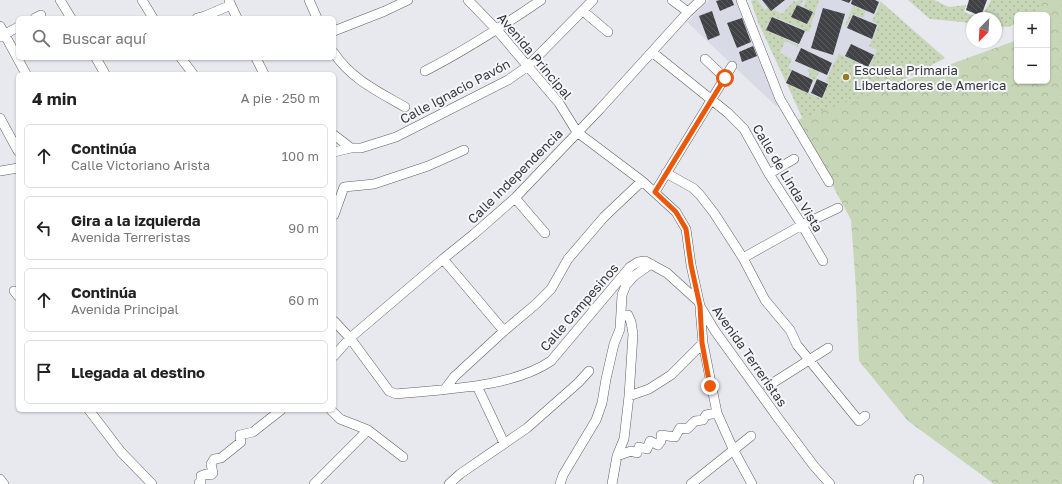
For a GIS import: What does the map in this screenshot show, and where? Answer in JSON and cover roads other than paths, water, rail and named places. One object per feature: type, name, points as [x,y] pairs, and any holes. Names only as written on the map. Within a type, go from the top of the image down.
[{"type":"street","points":[[60,0],[70,16]]},
{"type":"street","points":[[142,0],[152,16]]},
{"type":"street","points":[[309,0],[315,16]]},
{"type":"street","points":[[336,30],[408,0]]},
{"type":"street","name":"Avenida Principal","points":[[468,0],[497,30],[559,103],[577,132]]},
{"type":"street","points":[[425,71],[460,53],[541,0]]},
{"type":"street","name":"Calle Ignacio Pavón","points":[[336,152],[351,148],[361,148],[396,137],[508,80],[528,66],[583,12],[593,0]]},
{"type":"street","points":[[672,0],[688,12]]},
{"type":"street","name":"Calle Independencia","points":[[336,354],[350,338],[515,198],[600,109],[688,12],[701,0]]},
{"type":"street","points":[[741,0],[780,99],[829,182]]},
{"type":"street","points":[[205,16],[230,3],[236,16]]},
{"type":"street","points":[[583,12],[608,32]]},
{"type":"street","points":[[0,26],[2,36],[16,58]]},
{"type":"street","points":[[2,36],[16,28]]},
{"type":"street","name":"Calle de Linda Vista","points":[[652,52],[728,113],[744,129],[769,174],[823,261]]},
{"type":"street","points":[[336,56],[341,65],[358,80],[405,107]]},
{"type":"street","points":[[705,59],[725,78]]},
{"type":"street","points":[[17,60],[25,72]]},
{"type":"street","points":[[97,60],[104,72]]},
{"type":"street","points":[[182,60],[192,72]]},
{"type":"street","points":[[257,60],[263,72]]},
{"type":"street","points":[[655,192],[732,66]]},
{"type":"street","points":[[0,118],[16,147]]},
{"type":"street","name":"Avenida Terreristas","points":[[577,132],[642,180],[676,212],[686,229],[691,265],[700,304],[715,331],[814,466],[830,484]]},
{"type":"street","points":[[336,137],[351,148]]},
{"type":"street","points":[[336,209],[344,186],[374,184],[428,166],[464,150]]},
{"type":"street","points":[[769,174],[794,160]]},
{"type":"street","points":[[0,171],[16,168]]},
{"type":"street","points":[[666,173],[693,188],[700,195],[714,213],[743,258],[765,300],[790,330],[797,346],[862,419]]},
{"type":"street","points":[[445,389],[454,377],[551,289],[568,259],[604,217],[642,180]]},
{"type":"street","points":[[515,198],[545,233]]},
{"type":"street","points":[[743,258],[802,225],[838,208]]},
{"type":"street","points":[[443,259],[504,331]]},
{"type":"street","name":"Calle Campesinos","points":[[336,323],[350,338],[389,391],[396,394],[477,386],[512,378],[542,367],[551,361],[630,268],[638,262],[645,260],[651,264]]},
{"type":"street","points":[[560,484],[566,470],[596,420],[602,403],[609,365],[620,329],[622,295],[626,285],[634,276],[651,264],[667,273],[700,304],[702,343],[717,413],[734,451],[752,484]]},
{"type":"street","points":[[612,484],[617,456],[624,439],[629,396],[633,334],[628,315]]},
{"type":"street","points":[[629,396],[649,388],[672,375],[702,343]]},
{"type":"street","points":[[768,386],[810,361],[828,348]]},
{"type":"street","points":[[449,484],[460,474],[527,428],[578,383],[589,371]]},
{"type":"street","points":[[477,386],[504,443]]},
{"type":"street","points":[[91,412],[121,452],[152,484]]},
{"type":"street","points":[[199,483],[201,483],[201,476],[206,474],[211,475],[213,473],[211,464],[214,459],[221,458],[240,442],[240,435],[253,432],[278,412]]},
{"type":"street","points":[[333,412],[340,419],[368,430],[403,457]]},
{"type":"street","points":[[617,456],[630,451],[637,453],[639,447],[647,449],[650,441],[658,445],[661,441],[661,435],[675,437],[680,428],[688,429],[696,421],[703,420],[706,415],[717,413]]},
{"type":"street","points":[[314,484],[368,430]]},
{"type":"street","points":[[691,484],[751,436]]},
{"type":"street","points":[[0,479],[4,484]]},
{"type":"place","name":"Escuela Primaria Libertadores de America","points":[[846,77]]}]
